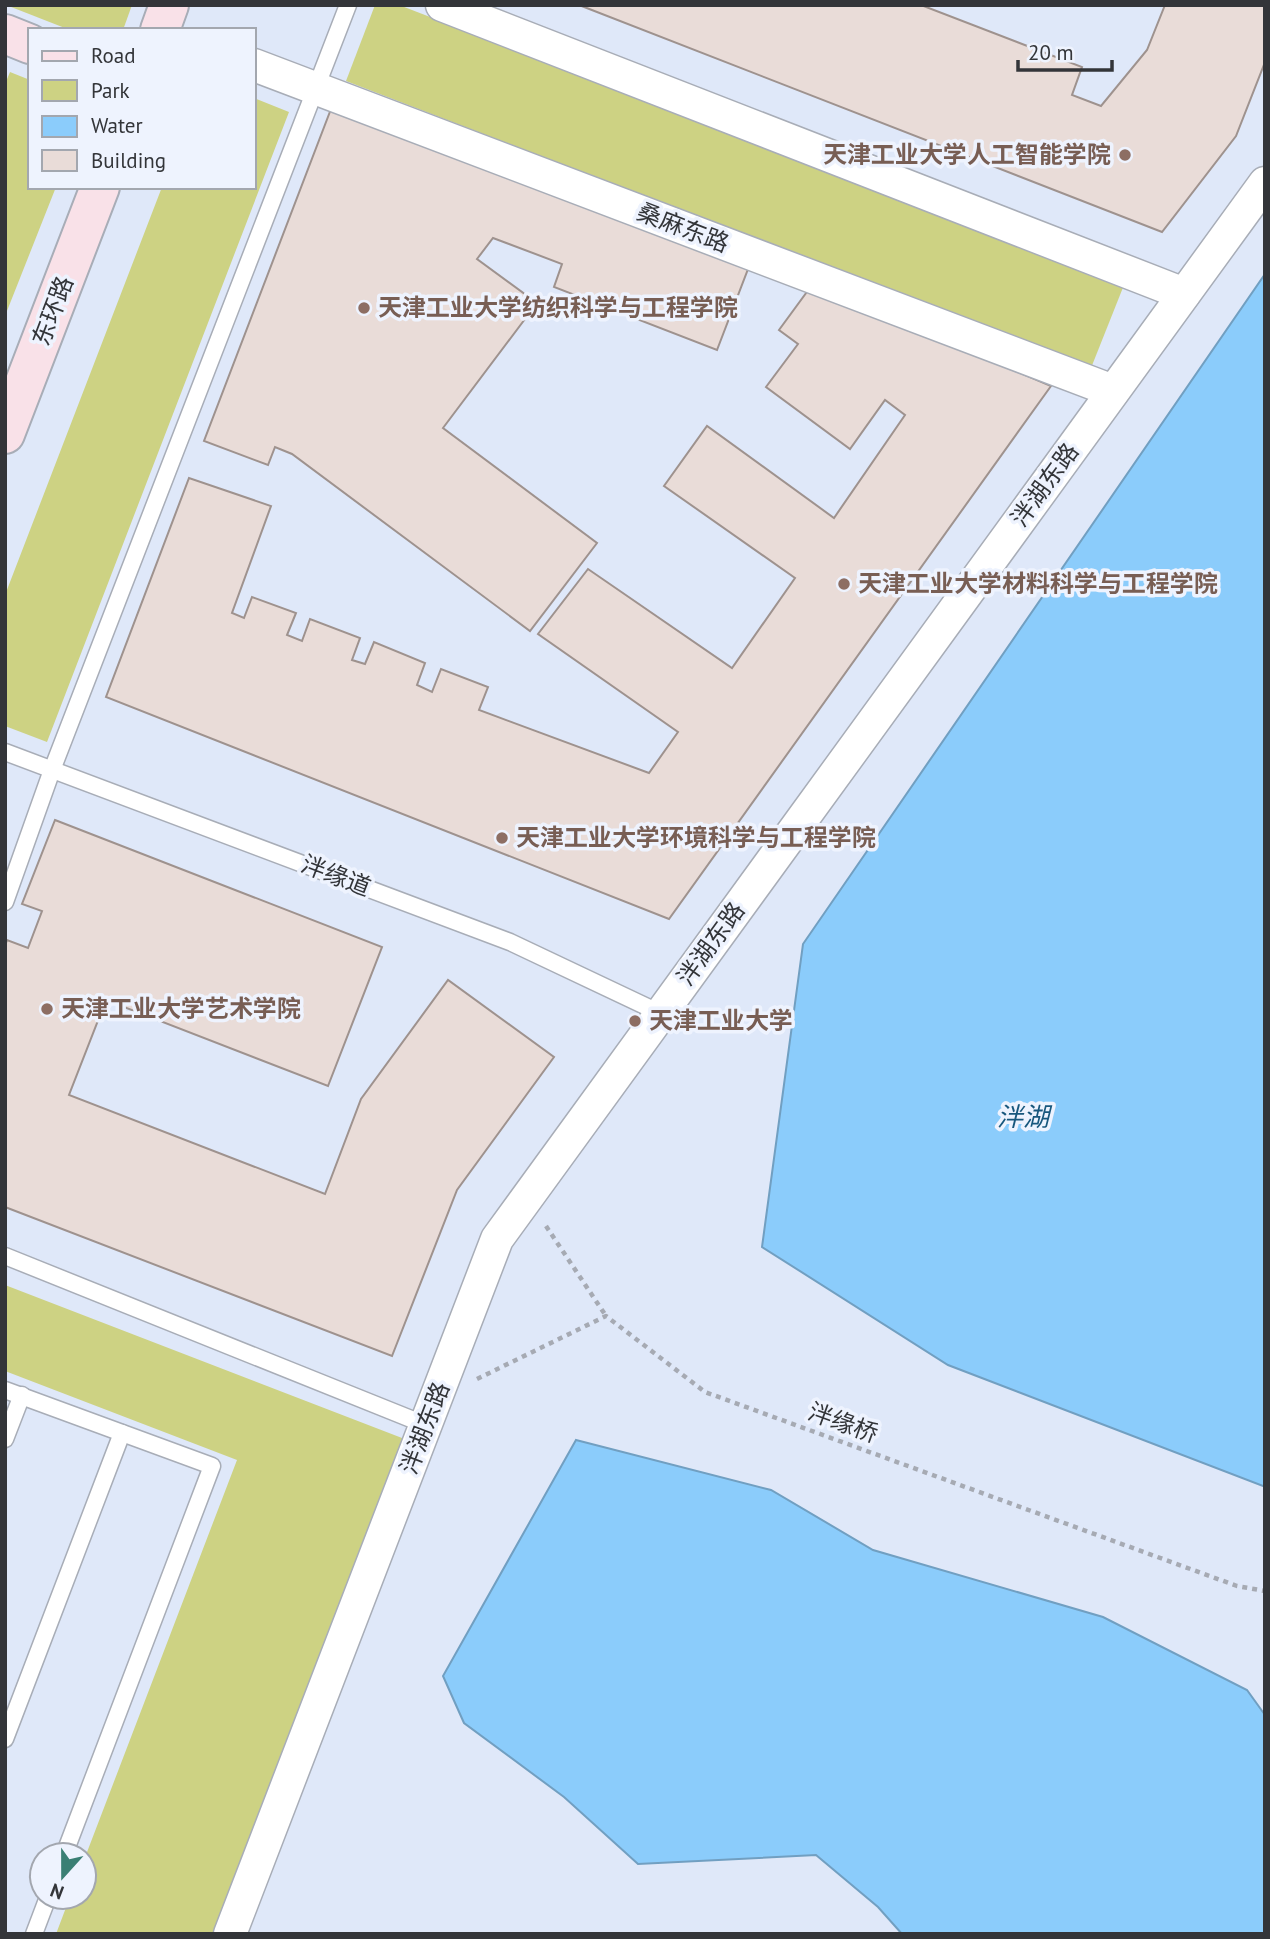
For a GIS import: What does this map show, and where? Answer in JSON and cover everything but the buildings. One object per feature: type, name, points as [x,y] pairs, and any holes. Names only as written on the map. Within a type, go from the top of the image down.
[{"type":"street","points":[[161,28],[169,5]]},
{"type":"street","points":[[442,5],[1184,294]]},
{"type":"street","name":"桑麻东路","points":[[256,66],[1113,391]]},
{"type":"street","name":"泮湖东路","points":[[230,1934],[498,1239],[1265,183]]},
{"type":"street","name":"东环路","points":[[5,434],[99,189]]},
{"type":"lane","points":[[5,902],[52,771],[348,5]]},
{"type":"lane","name":"泮缘道","points":[[5,752],[510,942],[660,1013]]},
{"type":"lane","points":[[5,1256],[431,1411]]},
{"type":"lane","points":[[5,1390],[212,1466],[69,1841]]},
{"type":"lane","points":[[5,1439],[22,1395]]},
{"type":"lane","points":[[5,1739],[122,1433]]},
{"type":"lane","points":[[34,1934],[43,1911]]},
{"type":"path","name":"泮缘桥","points":[[526,1197],[606,1315],[705,1392],[1237,1586],[1265,1591]]},
{"type":"path","points":[[431,1411],[606,1315]]},
{"type":"shaded area","name":"天津工业大学","points":[[5,5],[1265,5],[1265,1934],[5,1934]]},
{"type":"green space","points":[[6,5],[132,5],[124,28],[65,28]]},
{"type":"green space","points":[[375,5],[399,5],[1124,285],[1091,368],[346,81]]},
{"type":"green space","points":[[10,72],[28,79],[28,189],[55,189],[5,316],[5,84]]},
{"type":"green space","points":[[256,99],[289,112],[47,742],[5,726],[5,595],[161,189],[256,189]]},
{"type":"green space","points":[[5,1285],[415,1443],[226,1934],[56,1934],[65,1911],[98,1911],[98,1841],[91,1841],[237,1460],[5,1371]]},
{"type":"water","name":"泮湖","points":[[1265,274],[1263,1486],[948,1365],[762,1247],[803,944]]},
{"type":"water","points":[[576,1440],[771,1490],[873,1550],[1103,1617],[1247,1690],[1265,1715],[1265,1934],[902,1934],[878,1907],[816,1855],[638,1864],[564,1797],[464,1723],[443,1676]]},
{"type":"place","name":"天津工业大学人工智能学院","points":[[1125,155]]},
{"type":"place","name":"天津工业大学纺织科学与工程学院","points":[[364,308]]},
{"type":"place","name":"天津工业大学材料科学与工程学院","points":[[844,584]]},
{"type":"place","name":"天津工业大学环境科学与工程学院","points":[[502,838]]},
{"type":"place","name":"天津工业大学艺术学院","points":[[47,1009]]},
{"type":"place","name":"天津工业大学","points":[[635,1021]]}]
